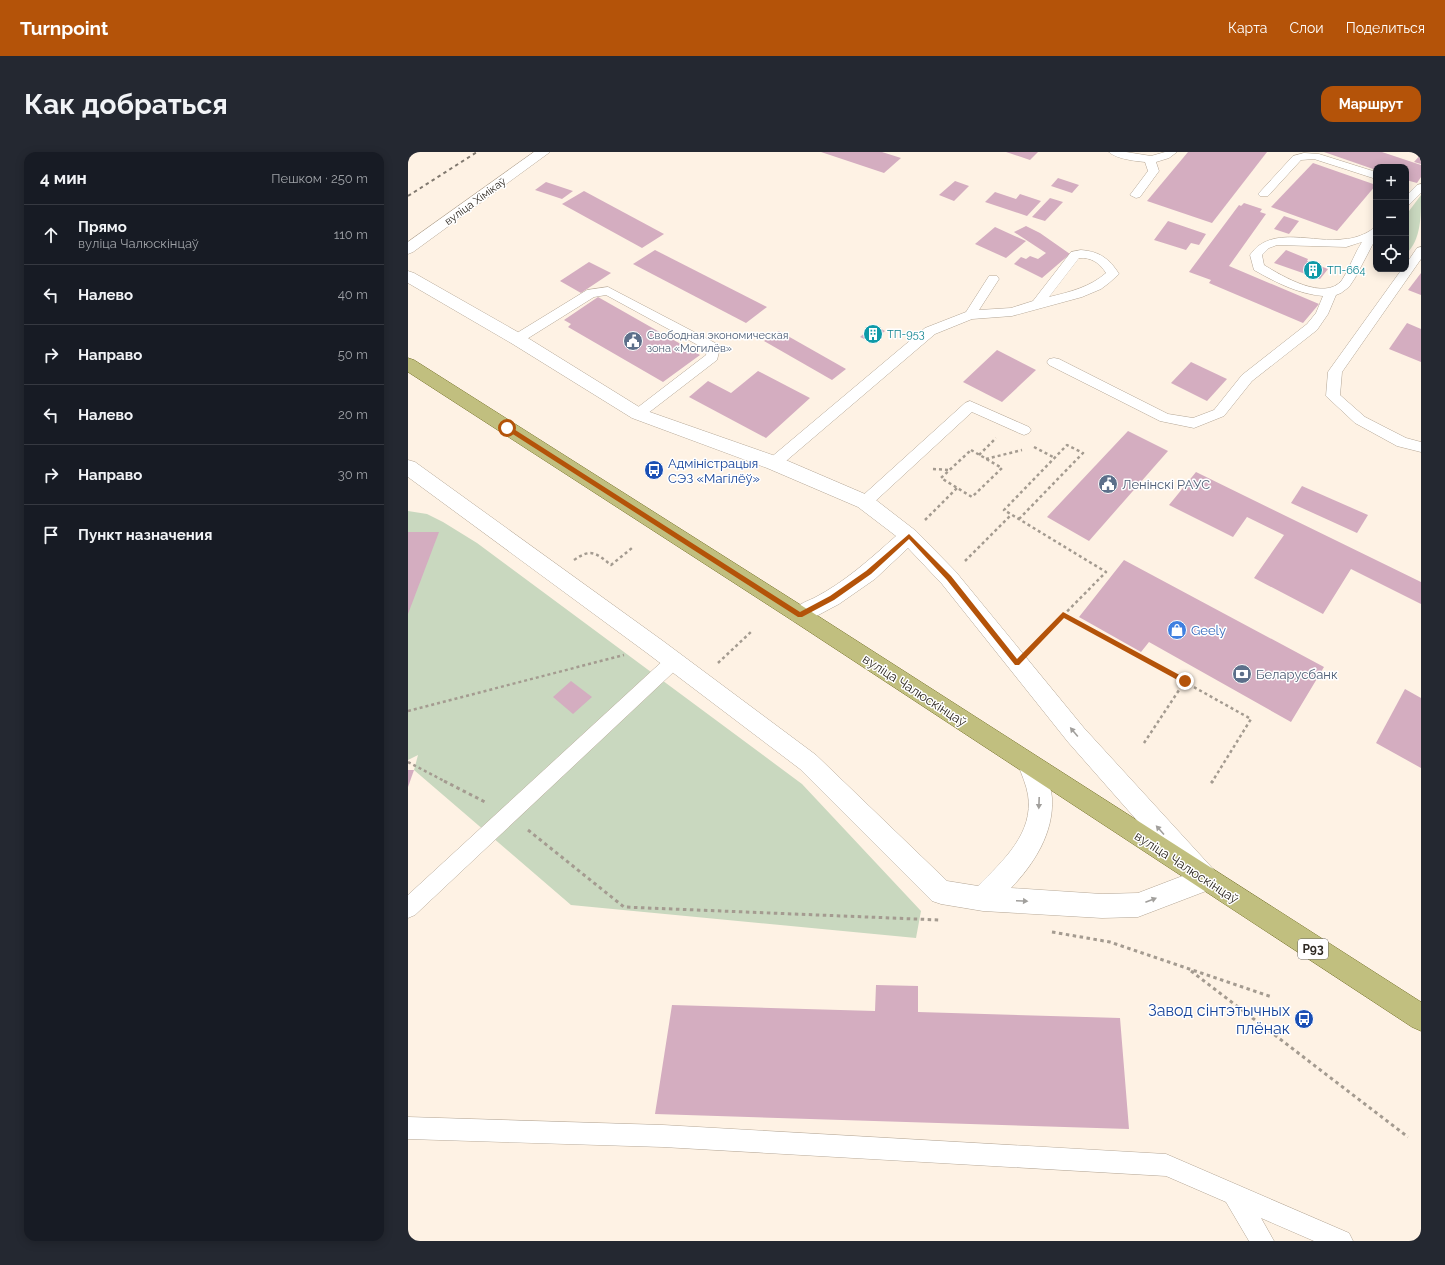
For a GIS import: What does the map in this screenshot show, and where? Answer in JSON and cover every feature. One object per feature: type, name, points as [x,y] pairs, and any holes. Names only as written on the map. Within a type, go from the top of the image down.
[{"type":"main road","name":"вуліца Чалюскінцаў","points":[[408,364],[800,615],[1421,1018]]},
{"type":"street","name":"вуліца Хімікаў","points":[[408,249],[543,152]]},
{"type":"street","points":[[408,276],[517,339],[638,414],[774,463],[865,502],[909,536],[949,578],[1017,663],[1130,797],[1205,879],[1138,905],[1102,906],[983,899],[941,892],[808,762],[655,647],[408,468]]},
{"type":"street","points":[[800,615],[832,598],[868,573],[909,536]]},
{"type":"street","points":[[983,899],[1030,847],[1038,827],[1040,797],[1030,765]]},
{"type":"lane","points":[[1114,152],[1130,157],[1150,160],[1172,152]]},
{"type":"lane","points":[[1264,194],[1297,158],[1304,156],[1315,156],[1373,175]]},
{"type":"lane","points":[[1136,195],[1154,171],[1150,160]]},
{"type":"lane","points":[[1409,186],[1420,188]]},
{"type":"lane","points":[[1408,200],[1420,188]]},
{"type":"lane","points":[[1373,234],[1346,243],[1276,240],[1265,245],[1256,255],[1258,267],[1276,278],[1311,291],[1330,293],[1344,286],[1373,236]]},
{"type":"lane","points":[[1421,251],[1335,372],[1333,396],[1360,420],[1402,442],[1421,447]]},
{"type":"lane","points":[[774,463],[930,331],[970,314],[1012,312],[1087,291],[1106,281],[1113,274],[1109,266],[1093,255],[1084,253],[1075,255],[1037,304]]},
{"type":"lane","points":[[970,314],[993,279]]},
{"type":"lane","points":[[517,339],[591,293],[608,291],[714,348],[712,357],[638,414]]},
{"type":"lane","points":[[1054,362],[1165,418],[1194,423],[1219,413],[1246,378],[1312,327],[1322,314],[1330,293]]},
{"type":"lane","points":[[865,502],[970,406],[1024,430]]},
{"type":"lane","points":[[408,908],[674,661]]},
{"type":"lane","points":[[408,1128],[663,1136],[1166,1165],[1341,1241]]},
{"type":"lane","points":[[1234,1195],[1262,1241]]},
{"type":"path","points":[[1017,663],[1063,614],[1106,572],[1004,510],[1067,445],[1083,453],[1019,519]]},
{"type":"path","points":[[986,459],[1035,447],[1055,458]]},
{"type":"path","points":[[971,450],[986,459],[1002,468],[972,496],[941,478],[971,450]]},
{"type":"path","points":[[909,536],[957,488]]},
{"type":"path","points":[[949,578],[1012,515]]},
{"type":"path","points":[[594,552],[611,566],[632,548]]},
{"type":"path","points":[[1063,614],[1252,719],[1211,783]]},
{"type":"path","points":[[713,668],[752,630]]},
{"type":"path","points":[[408,711],[655,647]]},
{"type":"path","points":[[1144,743],[1185,681]]},
{"type":"path","points":[[408,762],[508,814],[624,907],[948,921]]},
{"type":"path","points":[[1048,931],[1110,942],[1272,997]]},
{"type":"path","points":[[1188,969],[1408,1137]]},
{"type":"green space","points":[[1421,195],[1419,228],[1415,242],[1409,250],[1409,236],[1409,211]]},
{"type":"green space","points":[[408,511],[427,514],[477,543],[802,784],[921,911],[916,938],[571,905],[414,770],[418,755],[408,760]]},
{"type":"building","points":[[821,152],[882,152],[901,158],[884,173]]},
{"type":"building","points":[[1006,152],[1038,152],[1030,160]]},
{"type":"building","points":[[1188,152],[1267,152],[1212,223],[1147,201]]},
{"type":"building","points":[[1324,152],[1382,152],[1421,165],[1421,177],[1417,183],[1409,181],[1409,164],[1373,164],[1373,169]]},
{"type":"building","points":[[1421,154],[1421,164],[1414,162]]},
{"type":"building","points":[[1313,163],[1373,184],[1373,189],[1337,231],[1271,207]]},
{"type":"building","points":[[1058,178],[1079,185],[1072,193],[1051,186]]},
{"type":"building","points":[[955,181],[969,186],[954,201],[939,195]]},
{"type":"building","points":[[546,182],[573,191],[562,199],[535,190]]},
{"type":"building","points":[[584,191],[664,234],[642,248],[562,204]]},
{"type":"building","points":[[995,192],[1016,199],[1020,194],[1041,201],[1027,216],[985,202]]},
{"type":"building","points":[[1050,198],[1063,202],[1045,221],[1032,217]]},
{"type":"building","points":[[1244,203],[1262,209],[1260,212],[1266,214],[1229,266],[1319,304],[1303,323],[1209,283],[1211,280],[1189,272],[1239,205],[1241,206]]},
{"type":"building","points":[[1284,216],[1299,221],[1289,234],[1274,229]]},
{"type":"building","points":[[1168,221],[1206,234],[1199,245],[1191,243],[1186,250],[1154,240]]},
{"type":"building","points":[[1026,226],[1040,233],[1070,254],[1042,278],[1014,264],[1021,257],[1026,259],[1030,256],[1038,259],[1046,253],[1014,232]]},
{"type":"building","points":[[995,227],[1026,241],[1006,258],[975,244]]},
{"type":"building","points":[[655,250],[767,307],[746,323],[633,264]]},
{"type":"building","points":[[1286,250],[1308,259],[1307,261],[1328,269],[1320,279],[1274,263]]},
{"type":"building","points":[[589,262],[611,273],[581,293],[560,281]]},
{"type":"building","points":[[1421,273],[1421,295],[1408,290]]},
{"type":"building","name":"Свободная экономическая зона «Могилёв»","points":[[598,297],[700,355],[663,382],[568,327],[571,324],[564,320]]},
{"type":"building","points":[[1407,323],[1421,329],[1421,362],[1389,349]]},
{"type":"building","name":"ТП-953","points":[[874,325],[885,331],[871,342],[860,337]]},
{"type":"building","points":[[779,331],[846,369],[832,380],[764,341]]},
{"type":"building","points":[[997,350],[1036,370],[1002,402],[963,382]]},
{"type":"building","points":[[1191,362],[1227,379],[1207,401],[1171,383]]},
{"type":"building","points":[[758,371],[810,398],[766,438],[689,397],[708,381],[731,393]]},
{"type":"building","name":"Ленінскі РАУС","points":[[1128,431],[1168,451],[1089,541],[1047,517]]},
{"type":"building","points":[[1196,472],[1421,582],[1421,604],[1351,569],[1323,614],[1254,578],[1284,535],[1247,517],[1233,537],[1169,505]]},
{"type":"building","points":[[1302,486],[1368,515],[1357,533],[1291,503]]},
{"type":"building","points":[[408,532],[439,532],[408,614]]},
{"type":"building","name":"Geely","points":[[1124,560],[1324,667],[1291,722],[1149,642],[1141,652],[1079,617]]},
{"type":"building","points":[[571,681],[592,697],[573,714],[553,697]]},
{"type":"building","points":[[1405,689],[1421,698],[1421,768],[1376,743]]},
{"type":"building","points":[[408,770],[414,770],[408,787]]},
{"type":"building","points":[[876,985],[918,986],[918,1012],[1120,1018],[1129,1129],[655,1114],[672,1005],[875,1011]]},
{"type":"railway","points":[[408,196],[477,152]]},
{"type":"place","name":"ТП-664","points":[[1313,270]]},
{"type":"place","name":"ТП-953","points":[[873,334]]},
{"type":"place","name":"Свободная экономическая зона «Могилёв»","points":[[633,341]]},
{"type":"place","name":"Адміністрацыя СЭЗ «Магілёў»","points":[[654,470]]},
{"type":"place","name":"Ленінскі РАУС","points":[[1108,484]]},
{"type":"place","name":"Geely","points":[[1177,630]]},
{"type":"place","name":"Беларусбанк","points":[[1242,674]]},
{"type":"place","name":"Завод сінтэтычных плёнак","points":[[1304,1019]]},
{"type":"route","points":[[507,428],[800,615],[832,598],[868,573],[909,536],[949,578],[1017,663],[1063,614],[1185,681]]}]
